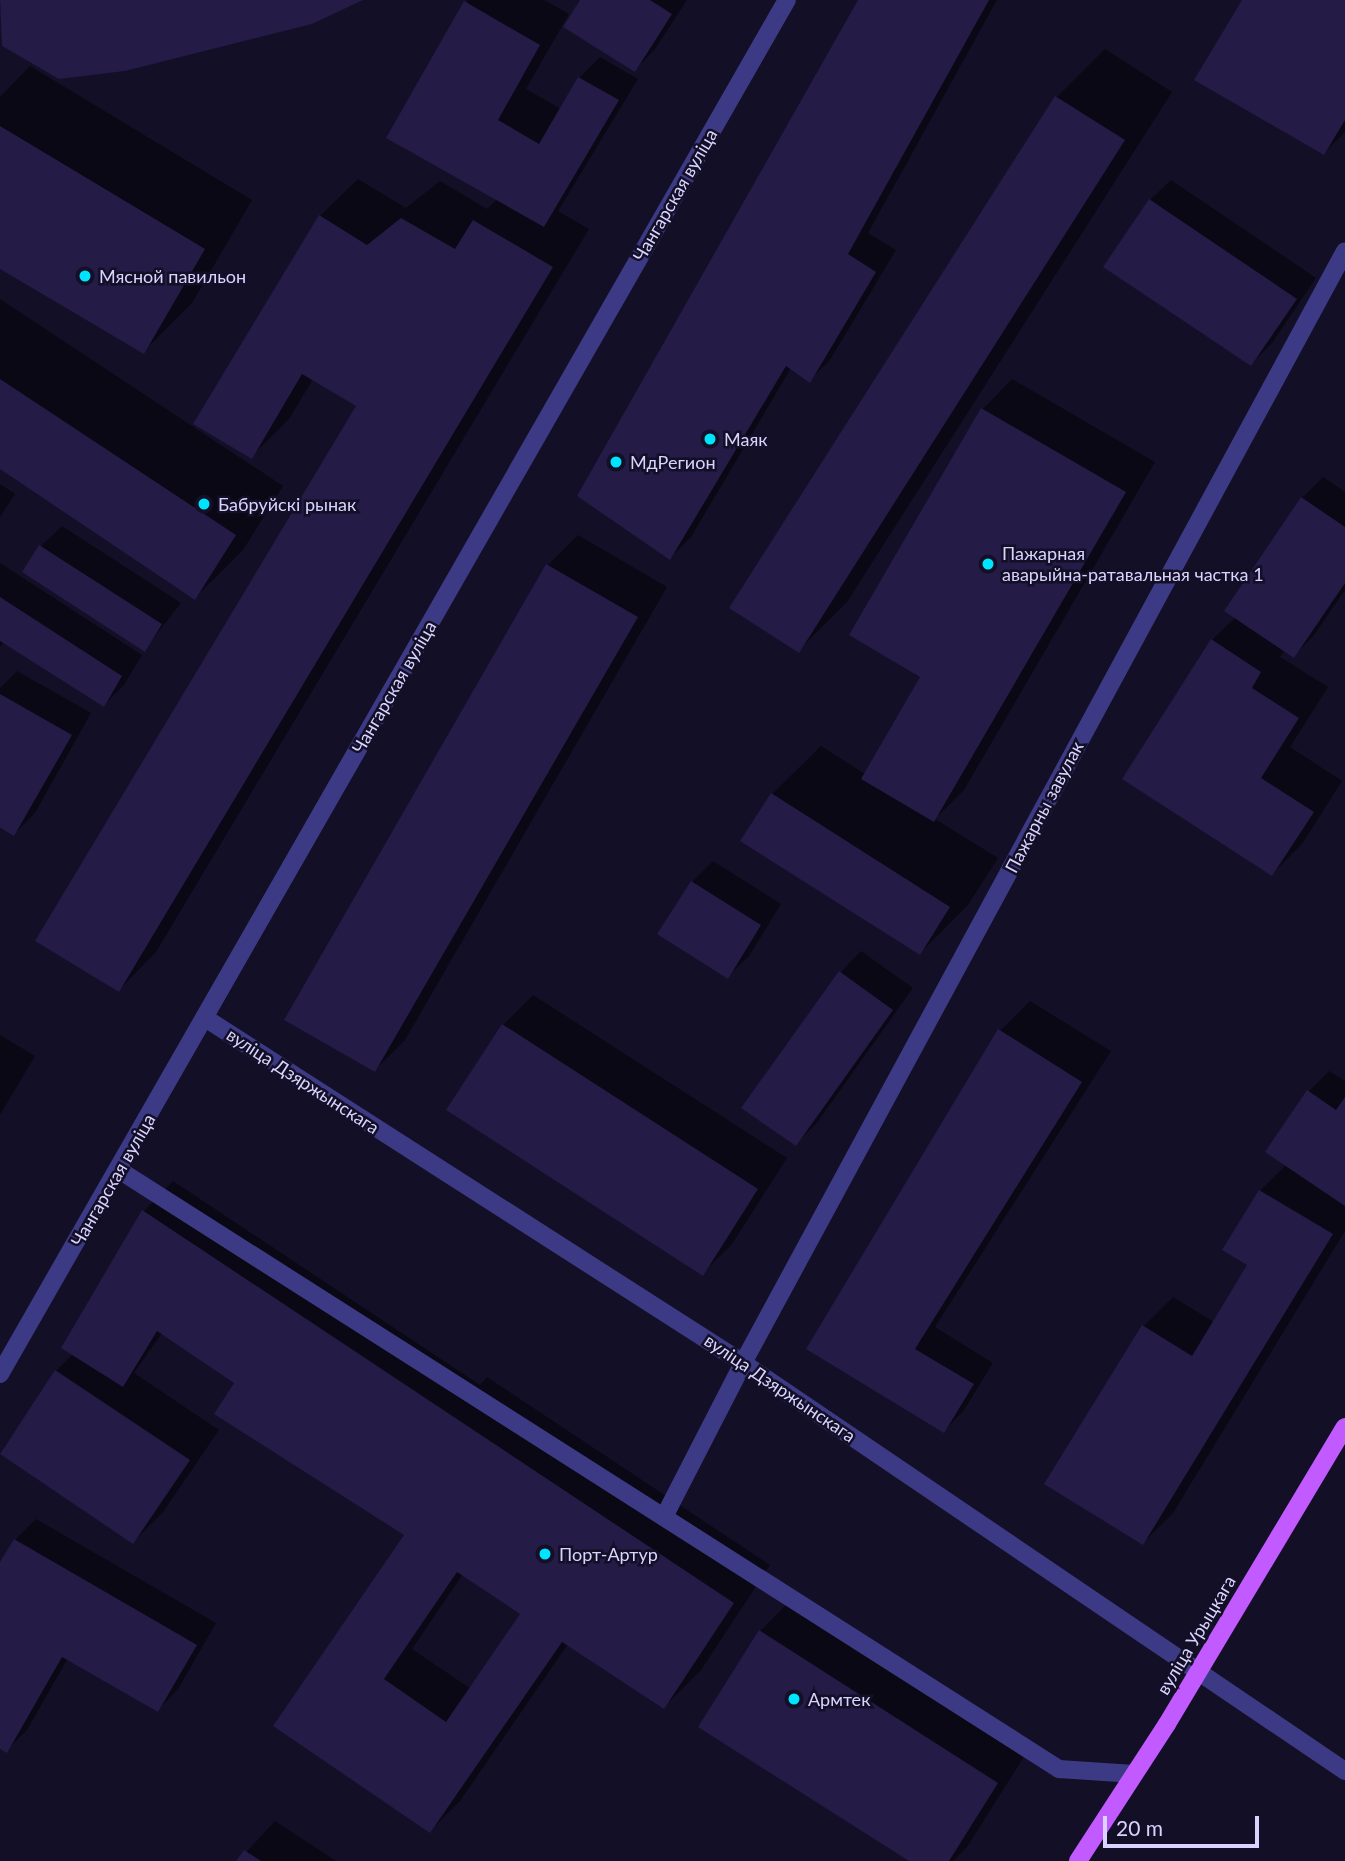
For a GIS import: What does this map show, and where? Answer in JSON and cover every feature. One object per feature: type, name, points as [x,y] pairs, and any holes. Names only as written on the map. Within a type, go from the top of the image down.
[{"type":"main road","name":"вуліца Урыцкага","points":[[1078,1861],[1198,1672],[1345,1427]]},
{"type":"street","name":"Чангарская вуліца","points":[[2,1367],[119,1170],[787,0]]},
{"type":"street","name":"Пажарны завулак","points":[[664,1517],[744,1363],[1345,250]]},
{"type":"street","name":"вуліца Дзяржынскага","points":[[205,1018],[744,1363],[1345,1771]]},
{"type":"street","points":[[119,1170],[1059,1769],[1134,1774]]},
{"type":"building","points":[[0,0],[363,0],[312,24],[125,71],[59,79],[2,46]]},
{"type":"building","points":[[580,0],[650,0],[672,14],[635,72],[563,27]]},
{"type":"building","points":[[858,0],[989,0],[848,254],[876,272],[810,383],[786,366],[670,560],[577,496]]},
{"type":"building","points":[[1242,0],[1345,0],[1345,120],[1324,155],[1194,80]]},
{"type":"building","points":[[464,1],[540,45],[498,120],[539,144],[578,77],[619,100],[544,227],[386,138]]},
{"type":"building","points":[[1055,96],[1125,140],[799,653],[729,608]]},
{"type":"building","points":[[0,126],[205,249],[144,354],[0,269]]},
{"type":"building","points":[[1149,199],[1297,299],[1251,366],[1103,267]]},
{"type":"building","points":[[319,215],[367,245],[401,218],[455,249],[473,220],[553,267],[119,992],[35,941],[356,406],[302,374],[252,459],[193,424]]},
{"type":"building","points":[[0,379],[236,535],[195,600],[0,469]]},
{"type":"building","name":"Пажарная аварыйна-ратавальная частка 1","points":[[981,408],[1126,492],[934,822],[861,779],[920,677],[849,635]]},
{"type":"building","points":[[1301,497],[1345,527],[1345,583],[1294,658],[1224,611]]},
{"type":"building","points":[[39,545],[162,624],[145,652],[22,572]]},
{"type":"building","points":[[546,564],[638,617],[375,1072],[284,1020]]},
{"type":"building","points":[[0,597],[122,676],[104,707],[0,641]]},
{"type":"building","points":[[1211,639],[1261,672],[1252,688],[1299,718],[1261,778],[1314,812],[1272,876],[1122,779]]},
{"type":"building","points":[[0,694],[72,735],[14,836],[0,828]]},
{"type":"building","points":[[771,793],[950,907],[920,955],[740,841]]},
{"type":"building","points":[[691,881],[761,925],[728,979],[657,934]]},
{"type":"building","points":[[839,971],[893,1010],[796,1146],[741,1108]]},
{"type":"building","points":[[502,1024],[758,1189],[703,1276],[446,1110]]},
{"type":"building","points":[[998,1029],[1082,1082],[915,1349],[974,1384],[944,1433],[806,1349]]},
{"type":"building","points":[[1307,1090],[1336,1110],[1345,1097],[1345,1206],[1265,1152]]},
{"type":"building","points":[[1259,1190],[1333,1234],[1143,1545],[1044,1484],[1142,1325],[1192,1356],[1247,1265],[1222,1250]]},
{"type":"building","points":[[142,1210],[734,1603],[664,1709],[562,1642],[430,1833],[273,1726],[404,1535],[214,1414],[234,1383],[157,1331],[123,1387],[61,1348]],"holes":[[[457,1572],[520,1614],[446,1722],[384,1679]]]},
{"type":"building","points":[[55,1370],[190,1460],[133,1544],[0,1454]]},
{"type":"building","points":[[14,1539],[197,1645],[158,1712],[62,1657],[7,1753],[0,1749],[0,1562]]},
{"type":"building","points":[[759,1630],[998,1783],[949,1861],[909,1861],[698,1727]]},
{"type":"building","points":[[244,1850],[261,1861],[236,1861]]},
{"type":"place","name":"Мясной павильон","points":[[85,276]]},
{"type":"place","name":"Маяк","points":[[710,439]]},
{"type":"place","name":"МдРегион","points":[[616,462]]},
{"type":"place","name":"Бабруйскі рынак","points":[[204,504]]},
{"type":"place","name":"Пажарная аварыйна-ратавальная частка 1","points":[[988,564]]},
{"type":"place","name":"Порт-Артур","points":[[545,1554]]},
{"type":"place","name":"Армтек","points":[[794,1699]]}]
